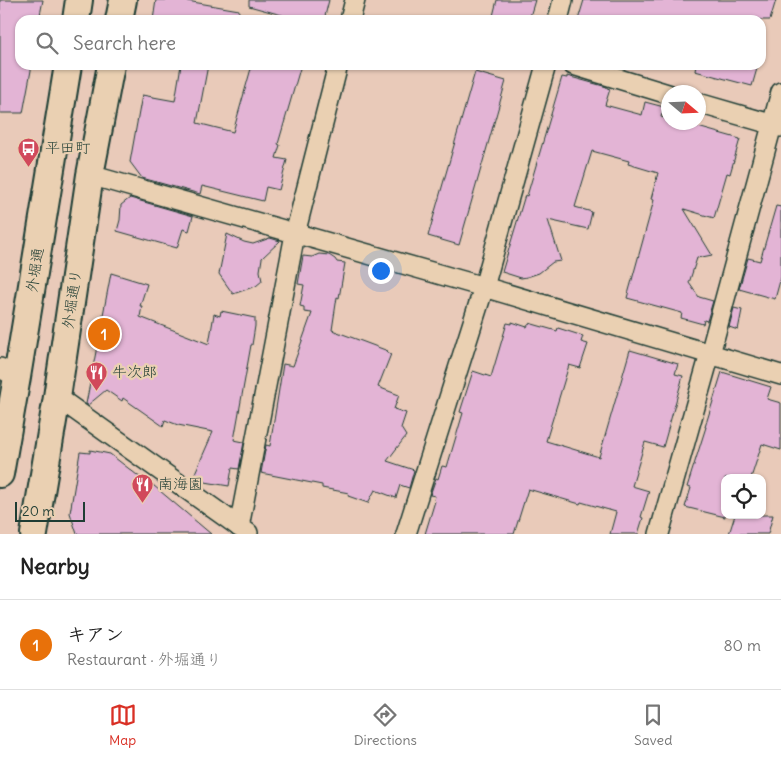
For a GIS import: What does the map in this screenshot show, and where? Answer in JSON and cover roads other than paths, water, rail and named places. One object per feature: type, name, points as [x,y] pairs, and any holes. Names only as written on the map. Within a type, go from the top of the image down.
[{"type":"street","points":[[77,15],[79,0]]},
{"type":"street","points":[[120,15],[123,0]]},
{"type":"street","points":[[351,15],[355,0]]},
{"type":"street","points":[[559,15],[563,0]]},
{"type":"street","name":"外堀通","points":[[0,474],[9,372],[67,70]]},
{"type":"street","name":"外堀通り","points":[[34,534],[57,397],[90,175],[110,70]]},
{"type":"street","points":[[57,397],[244,530],[295,234],[337,70]]},
{"type":"street","points":[[406,534],[484,287],[545,70]]},
{"type":"street","points":[[589,70],[661,92]]},
{"type":"street","points":[[658,534],[777,126],[781,92]]},
{"type":"street","points":[[706,105],[777,126]]},
{"type":"street","points":[[90,175],[484,287],[781,375]]},
{"type":"place","name":"平田町","points":[[29,167]]},
{"type":"place","name":"キアン","points":[[104,334]]},
{"type":"place","name":"牛次郎","points":[[96,391]]},
{"type":"place","name":"南海園","points":[[142,503]]}]
